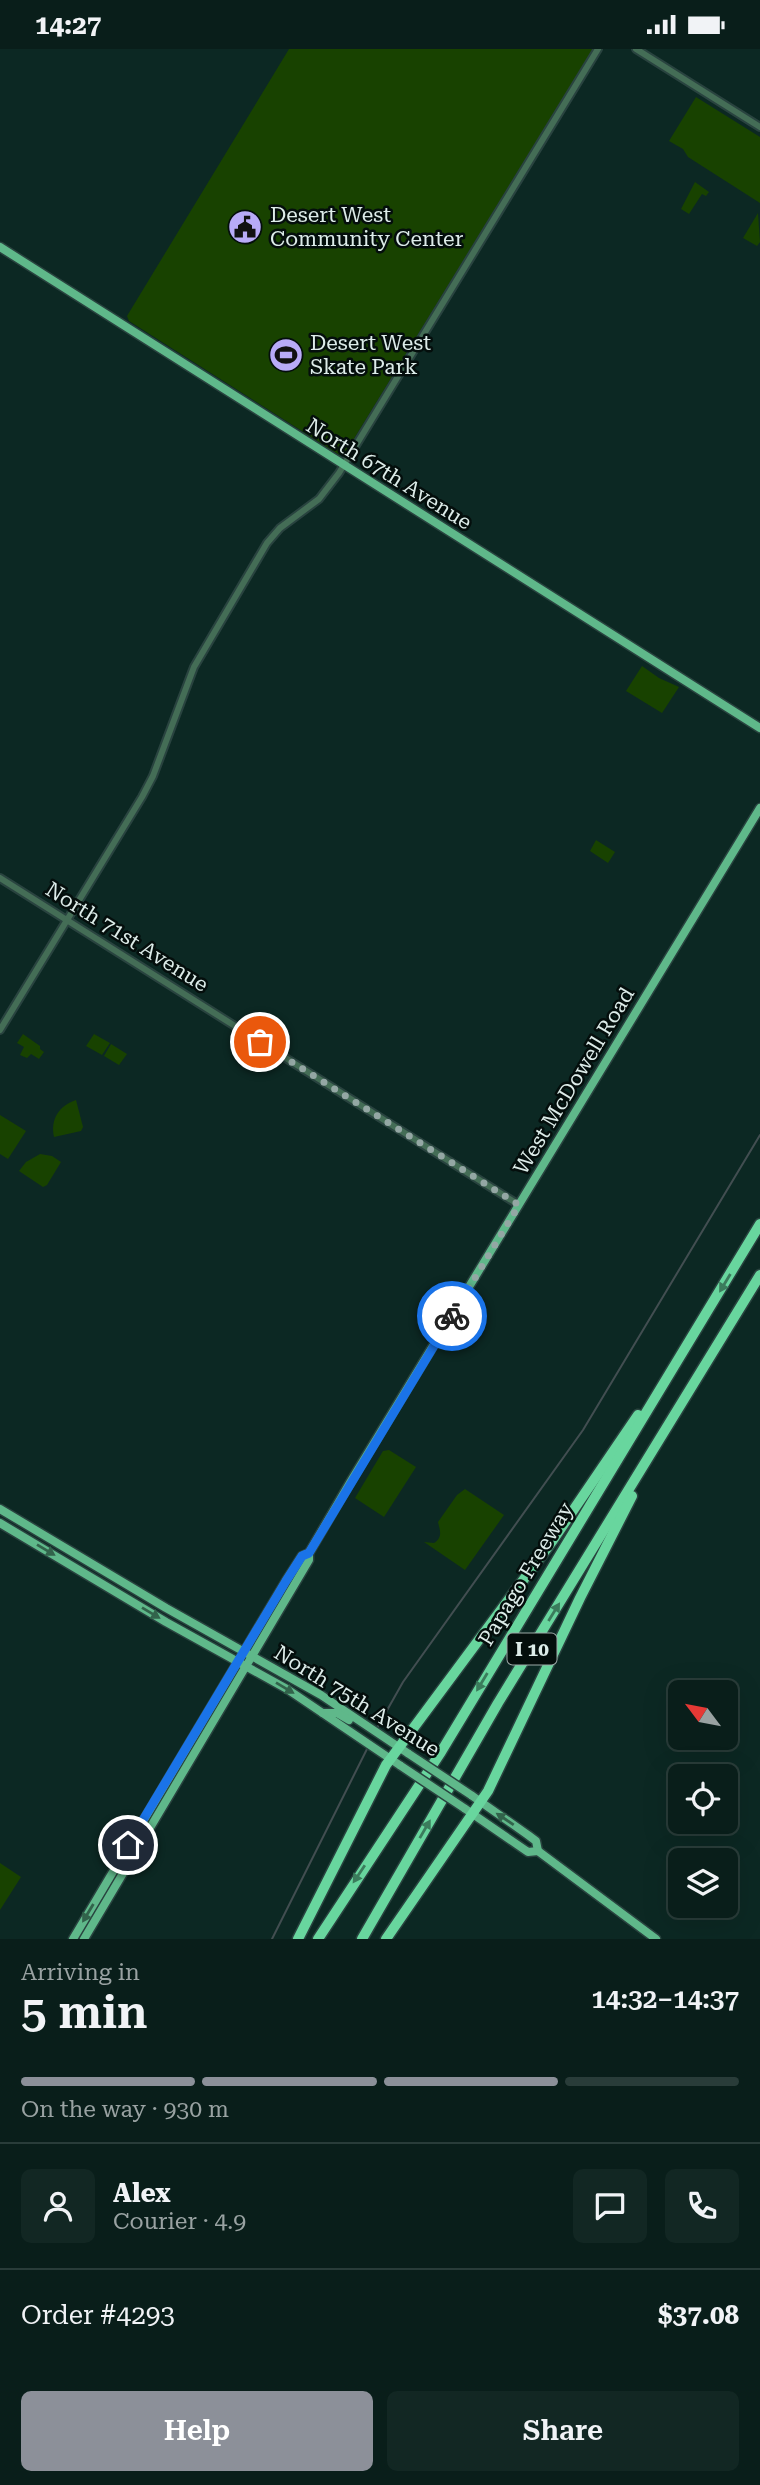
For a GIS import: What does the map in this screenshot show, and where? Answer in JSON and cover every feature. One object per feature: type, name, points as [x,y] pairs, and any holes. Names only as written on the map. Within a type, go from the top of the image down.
[{"type":"highway","name":"Papago Freeway","points":[[318,1939],[441,1752],[760,1224]]},
{"type":"highway","name":"Papago Freeway","points":[[362,1939],[498,1703],[760,1276]]},
{"type":"highway","points":[[298,1939],[391,1759],[553,1540],[685,1349]]},
{"type":"highway","points":[[386,1939],[481,1803],[608,1541],[677,1412]]},
{"type":"highway","points":[[324,1939],[339,1904]]},
{"type":"main road","name":"North 67th Avenue","points":[[0,247],[760,728]]},
{"type":"main road","name":"West McDowell Road","points":[[84,1939],[309,1560],[309,1553],[760,808]]},
{"type":"main road","name":"North 75th Avenue","points":[[0,1509],[166,1608],[321,1695],[536,1841],[538,1851],[656,1939]]},
{"type":"main road","name":"North 75th Avenue","points":[[0,1523],[323,1713],[528,1852],[538,1851]]},
{"type":"main road","name":"West McDowell Road","points":[[73,1939],[243,1651],[302,1556],[309,1553]]},
{"type":"main road","points":[[323,1713],[337,1713],[357,1725],[368,1727]]},
{"type":"street","points":[[0,1030],[147,787],[194,667],[267,543],[280,528],[318,499],[331,484],[598,49]]},
{"type":"street","points":[[636,49],[760,127]]},
{"type":"street","name":"North 71st Avenue","points":[[0,878],[519,1205]]},
{"type":"green space","points":[[289,49],[593,49],[344,455],[338,454],[129,321],[127,316]]},
{"type":"green space","points":[[696,97],[760,137],[760,203],[688,157],[683,149],[669,141]]},
{"type":"green space","points":[[695,182],[709,192],[706,196],[702,194],[689,214],[681,209]]},
{"type":"green space","points":[[758,213],[760,242],[757,246],[743,238]]},
{"type":"green space","points":[[642,666],[679,687],[662,713],[626,691]]},
{"type":"green space","points":[[596,840],[615,852],[608,863],[590,851]]},
{"type":"green space","points":[[23,1034],[44,1052],[39,1059],[31,1054],[27,1058],[20,1055],[24,1047],[17,1043]]},
{"type":"green space","points":[[94,1034],[110,1043],[102,1055],[86,1046]]},
{"type":"green space","points":[[111,1044],[127,1054],[119,1065],[104,1056]]},
{"type":"green space","points":[[76,1100],[83,1127],[81,1131],[54,1137],[53,1124],[57,1114]]},
{"type":"green space","points":[[0,1115],[26,1131],[8,1159],[0,1154]]},
{"type":"green space","points":[[40,1154],[52,1156],[61,1162],[43,1187],[19,1171],[26,1162]]},
{"type":"green space","points":[[389,1450],[416,1467],[384,1517],[355,1498],[383,1451]]},
{"type":"green space","points":[[465,1489],[504,1515],[465,1570],[424,1542],[434,1543],[439,1538],[438,1522],[457,1495]]},
{"type":"green space","points":[[0,1863],[21,1877],[0,1910]]},
{"type":"waterway","points":[[377,1728],[403,1682],[583,1430],[760,1135]]},
{"type":"waterway","points":[[272,1939],[367,1749]]},
{"type":"way so far","points":[[260,1042],[519,1205],[452,1316]]},
{"type":"place","name":"Desert West Community Center","points":[[245,227]]},
{"type":"place","name":"Desert West Skate Park","points":[[286,355]]},
{"type":"route","points":[[128,1845],[286,1581],[302,1556],[309,1553],[452,1316]]}]
